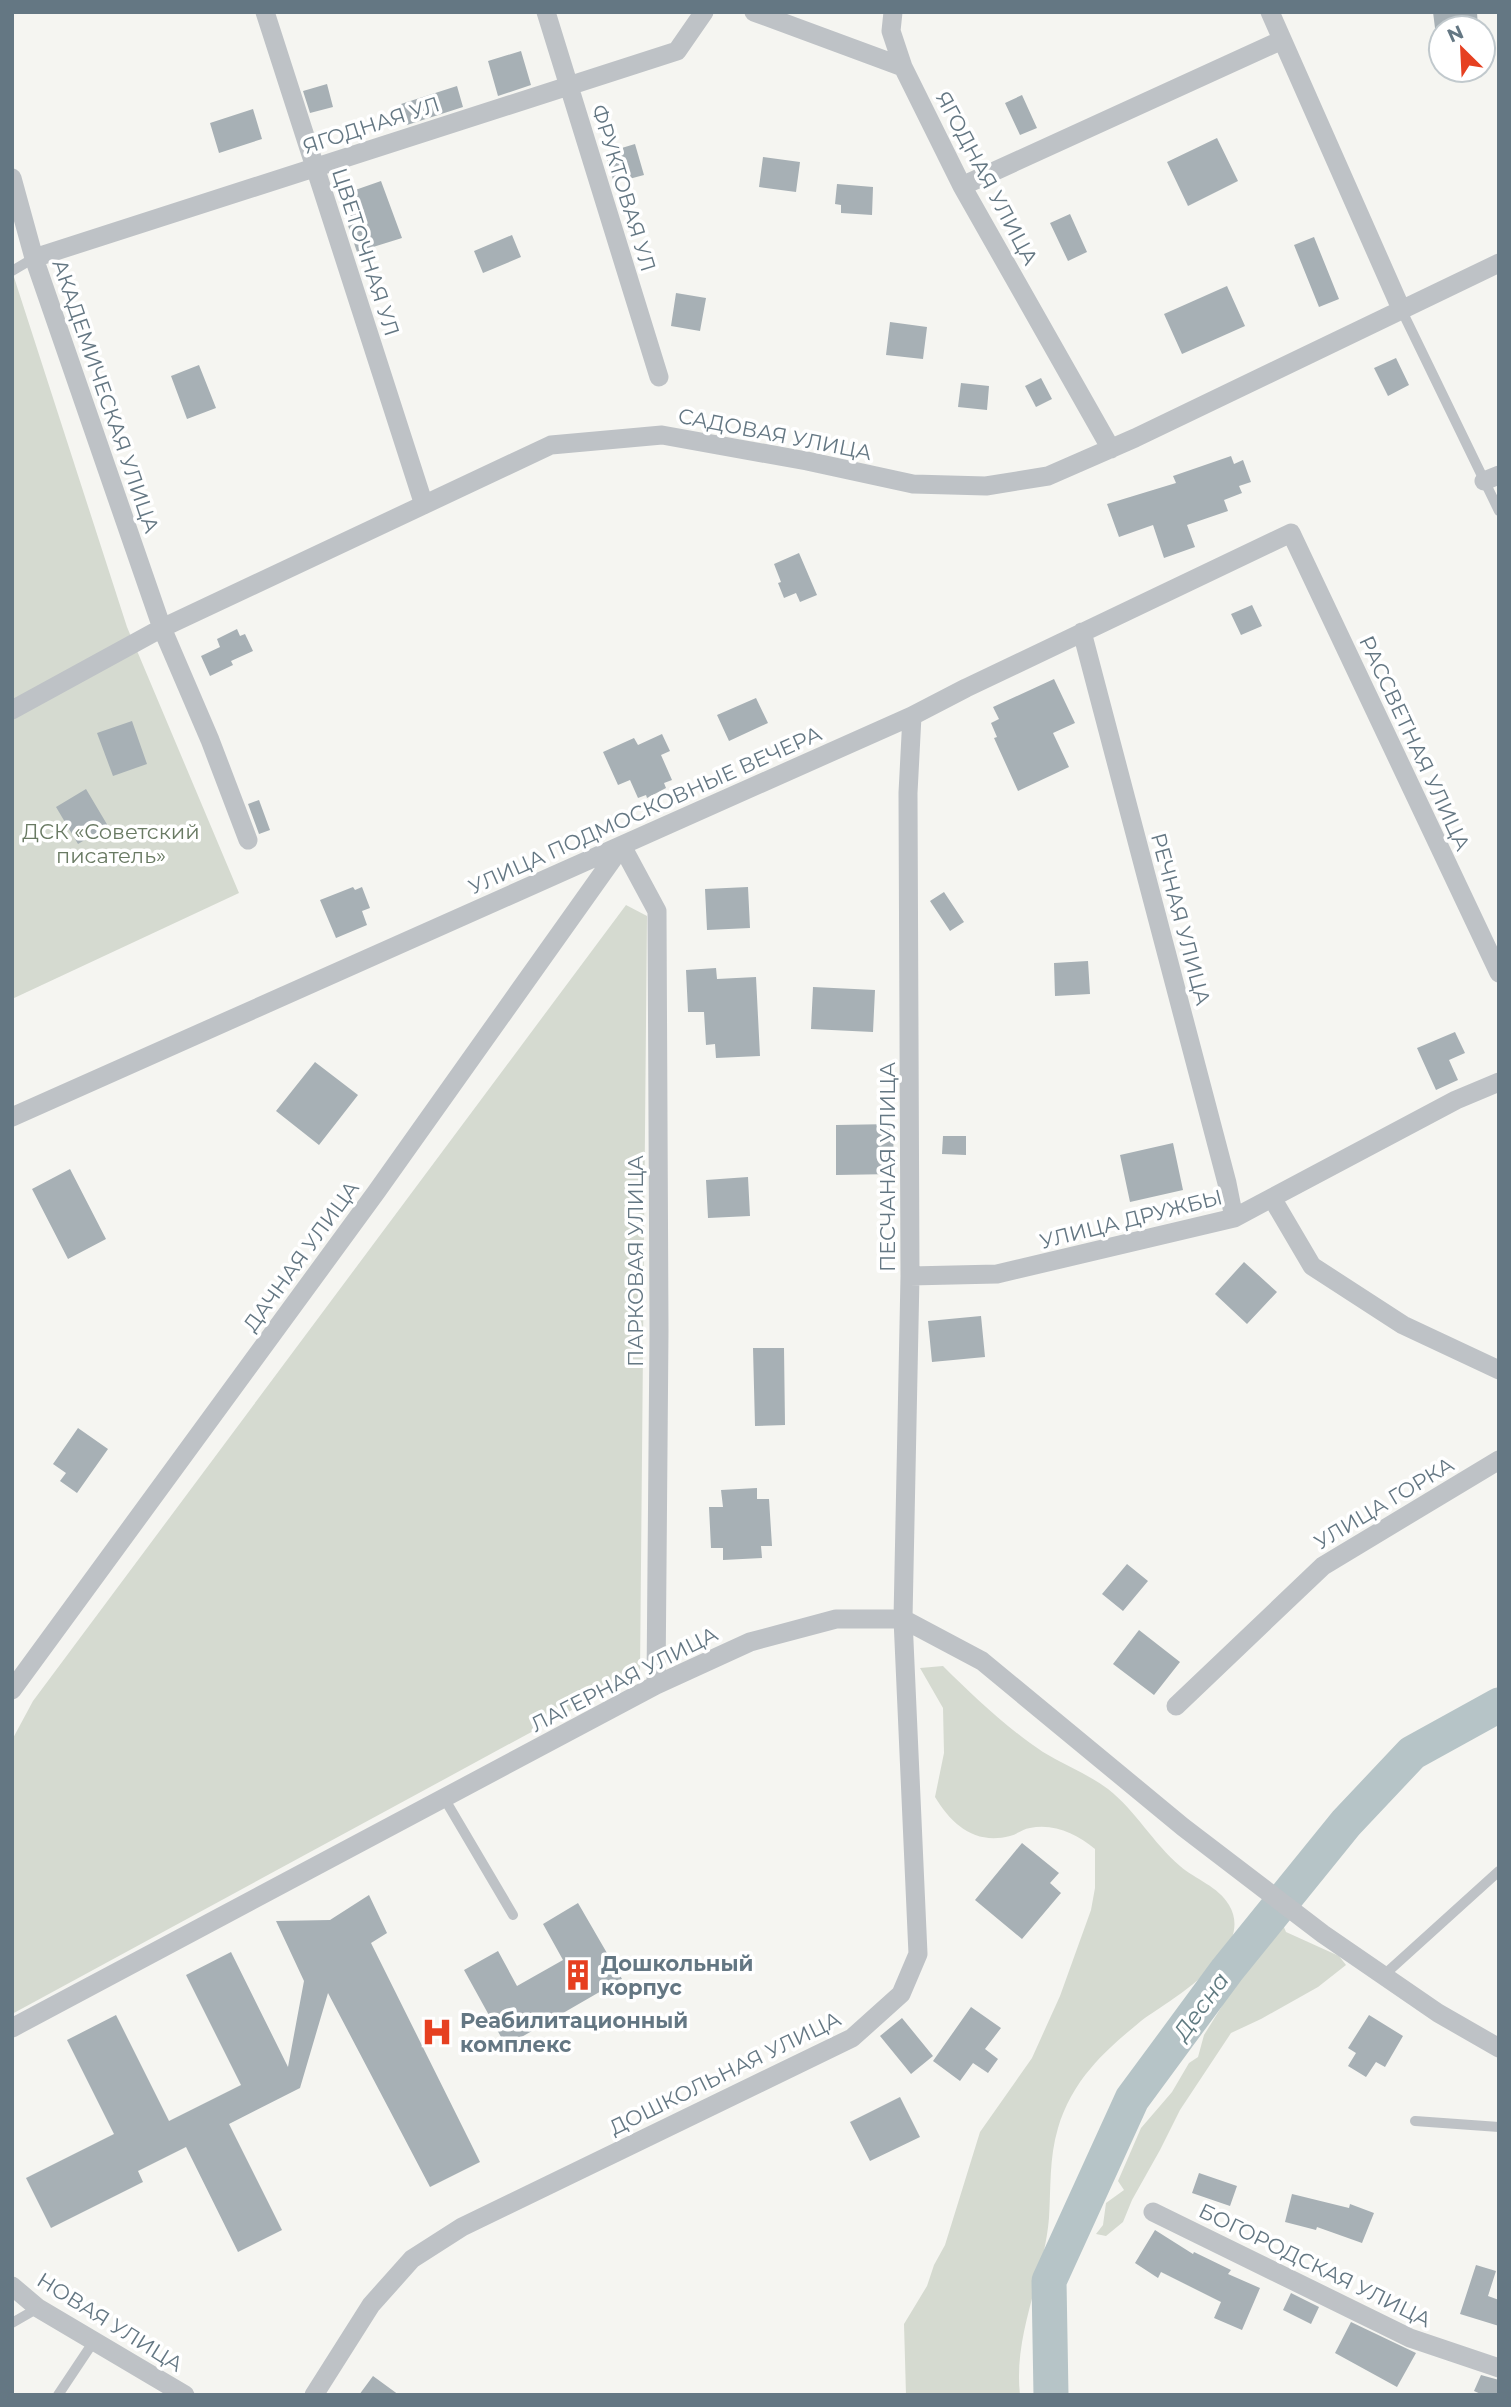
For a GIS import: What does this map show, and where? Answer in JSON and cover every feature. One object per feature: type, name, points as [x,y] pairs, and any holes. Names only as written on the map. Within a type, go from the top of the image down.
[{"type":"street","name":"ЦВЕТОЧНАЯ УЛ","points":[[265,12],[424,505]]},
{"type":"street","name":"ФРУКТОВАЯ УЛ","points":[[546,12],[659,377]]},
{"type":"street","name":"ЯГОДНАЯ УЛ","points":[[34,258],[677,51],[704,12]]},
{"type":"street","points":[[754,12],[903,67]]},
{"type":"street","name":"ЯГОДНАЯ УЛИЦА","points":[[893,12],[891,31],[903,67],[962,186],[1111,449]]},
{"type":"street","points":[[1270,12],[1402,311]]},
{"type":"street","points":[[962,186],[1282,40]]},
{"type":"street","name":"АКАДЕМИЧЕСКАЯ УЛИЦА","points":[[12,178],[34,258],[154,633],[210,740],[247,840]]},
{"type":"street","name":"САДОВАЯ УЛИЦА","points":[[12,710],[154,633],[551,445],[662,435],[807,461],[913,484],[986,486],[1048,476],[1111,449],[1499,263]]},
{"type":"street","name":"УЛИЦА ПОДМОСКОВНЫЕ ВЕЧЕРА","points":[[12,1117],[912,716],[1291,533]]},
{"type":"street","name":"РАССВЕТНАЯ УЛИЦА","points":[[1291,533],[1499,973]]},
{"type":"street","name":"РЕЧНАЯ УЛИЦА","points":[[1082,632],[1234,1218]]},
{"type":"street","name":"ПЕСЧАНАЯ УЛИЦА","points":[[903,1619],[910,1276],[908,793],[912,716]]},
{"type":"street","name":"ПАРКОВАЯ УЛИЦА","points":[[622,846],[657,911],[659,1331],[656,1685]]},
{"type":"street","name":"ДАЧНАЯ УЛИЦА","points":[[12,1690],[361,1213],[622,846]]},
{"type":"street","name":"УЛИЦА ДРУЖБЫ","points":[[910,1276],[997,1274],[1234,1218],[1456,1100],[1499,1082]]},
{"type":"street","points":[[1272,1198],[1312,1266],[1403,1325],[1499,1370]]},
{"type":"street","name":"УЛИЦА ГОРКА","points":[[1176,1706],[1323,1566],[1499,1460]]},
{"type":"street","name":"ЛАГЕРНАЯ УЛИЦА","points":[[12,2028],[656,1685],[750,1642],[836,1619],[903,1619],[982,1661],[1183,1827],[1323,1934],[1384,1975]]},
{"type":"street","name":"ДОШКОЛЬНАЯ УЛИЦА","points":[[314,2395],[371,2305],[412,2259],[462,2227],[852,2038],[901,1994],[918,1954],[903,1619]]},
{"type":"street","points":[[1384,1975],[1438,2013],[1499,2048]]},
{"type":"street","name":"БОГОРОДСКАЯ УЛИЦА","points":[[1153,2212],[1409,2338],[1499,2368]]},
{"type":"street","name":"НОВАЯ УЛИЦА","points":[[12,2286],[38,2308],[185,2395]]},
{"type":"lane","points":[[12,271],[34,258]]},
{"type":"lane","points":[[1402,311],[1492,478],[1499,511]]},
{"type":"lane","points":[[444,1798],[513,1915]]},
{"type":"lane","points":[[1384,1975],[1499,1871]]},
{"type":"lane","points":[[1416,2121],[1499,2127]]},
{"type":"lane","points":[[12,2323],[38,2308]]},
{"type":"lane","points":[[58,2395],[94,2341]]},
{"type":"green space","name":"ДСК «Советский писатель»","points":[[12,271],[127,627],[239,893],[12,999]]},
{"type":"green space","points":[[626,905],[647,916],[640,1673],[12,2014],[12,1740],[33,1701]]},
{"type":"green space","points":[[943,1666],[1030,1743],[1108,1789],[1170,1857],[1225,1899],[1234,1923],[1231,1940],[1221,1957],[1189,1987],[1141,2021],[1108,2049],[1067,2104],[1053,2150],[1049,2218],[1021,2350],[1020,2395],[906,2395],[904,2324],[927,2286],[945,2245],[980,2132],[1032,2058],[1060,1996],[1091,1910],[1095,1888],[1095,1849],[1073,1834],[1048,1827],[1027,1829],[1010,1836],[986,1838],[966,1830],[949,1816],[935,1797],[944,1753],[943,1708],[920,1668]]},
{"type":"green space","points":[[1283,1925],[1286,1932],[1339,1956],[1346,1965],[1318,1987],[1231,2033],[1180,2110],[1123,2222],[1106,2236],[1096,2234],[1103,2225],[1106,2203],[1124,2190],[1118,2181],[1141,2128],[1172,2092],[1189,2063],[1198,2057],[1204,2035],[1236,1976],[1277,1935]]},
{"type":"building","points":[[1433,12],[1477,14],[1433,14]]},
{"type":"building","points":[[521,51],[531,85],[498,96],[488,61]]},
{"type":"building","points":[[327,84],[333,107],[310,113],[303,91]]},
{"type":"building","points":[[457,86],[463,107],[407,125],[401,104]]},
{"type":"building","points":[[1022,95],[1037,128],[1020,135],[1005,103]]},
{"type":"building","points":[[253,109],[262,139],[219,153],[210,123]]},
{"type":"building","points":[[1217,138],[1238,181],[1188,206],[1167,162]]},
{"type":"building","points":[[635,144],[644,175],[614,183],[605,153]]},
{"type":"building","points":[[763,157],[800,162],[796,192],[759,187]]},
{"type":"building","points":[[381,181],[402,238],[357,252],[338,196]]},
{"type":"building","points":[[837,184],[873,187],[872,215],[841,213],[841,205],[835,204]]},
{"type":"building","points":[[1070,214],[1087,252],[1068,261],[1050,223]]},
{"type":"building","points":[[512,235],[521,257],[483,273],[474,251]]},
{"type":"building","points":[[1314,237],[1339,299],[1319,307],[1294,245]]},
{"type":"building","points":[[1227,286],[1245,326],[1182,354],[1164,314]]},
{"type":"building","points":[[676,293],[706,298],[700,331],[671,326]]},
{"type":"building","points":[[890,322],[927,327],[923,359],[886,355]]},
{"type":"building","points":[[1396,358],[1409,385],[1388,396],[1374,368]]},
{"type":"building","points":[[199,365],[216,408],[187,419],[171,376]]},
{"type":"building","points":[[1041,378],[1052,399],[1036,407],[1025,386]]},
{"type":"building","points":[[961,383],[989,386],[987,410],[958,407]]},
{"type":"building","points":[[1231,456],[1234,464],[1243,460],[1251,482],[1239,486],[1242,493],[1224,500],[1228,511],[1187,525],[1195,547],[1164,558],[1153,525],[1119,537],[1107,504],[1176,483],[1173,476]]},
{"type":"building","points":[[799,553],[817,595],[800,602],[796,593],[784,598],[774,564]]},
{"type":"building","points":[[1252,605],[1262,626],[1241,635],[1231,614]]},
{"type":"building","points":[[237,629],[240,636],[245,634],[253,651],[231,661],[233,665],[210,676],[201,656],[220,647],[217,639]]},
{"type":"building","points":[[1054,679],[1075,723],[1053,733],[1069,767],[1018,791],[994,738],[997,737],[991,723],[999,719],[993,707]]},
{"type":"building","points":[[756,698],[768,723],[729,741],[717,715]]},
{"type":"building","points":[[132,721],[147,764],[113,776],[97,733]]},
{"type":"building","points":[[662,734],[670,751],[661,755],[672,780],[664,783],[666,788],[647,798],[646,795],[638,798],[630,780],[618,785],[603,752],[634,738],[638,745]]},
{"type":"building","points":[[86,789],[108,826],[78,844],[56,807]]},
{"type":"building","points":[[259,800],[270,830],[259,834],[248,804]]},
{"type":"building","points":[[353,887],[355,890],[362,887],[370,908],[362,911],[367,925],[336,938],[320,900]]},
{"type":"building","points":[[748,887],[750,928],[707,930],[705,889]]},
{"type":"building","points":[[944,892],[964,922],[950,931],[930,901]]},
{"type":"building","points":[[1088,961],[1090,994],[1055,996],[1054,963]]},
{"type":"building","points":[[716,968],[717,979],[756,977],[760,1056],[716,1058],[715,1044],[706,1045],[704,1012],[688,1012],[686,970]]},
{"type":"building","points":[[813,987],[875,990],[873,1032],[811,1029]]},
{"type":"building","points":[[1455,1032],[1465,1053],[1449,1060],[1458,1080],[1436,1090],[1417,1048]]},
{"type":"building","points":[[315,1062],[358,1095],[319,1145],[276,1111]]},
{"type":"building","points":[[893,1124],[894,1174],[836,1175],[836,1125]]},
{"type":"building","points":[[943,1136],[966,1136],[966,1155],[942,1154]]},
{"type":"building","points":[[1173,1143],[1183,1190],[1130,1202],[1120,1155]]},
{"type":"building","points":[[70,1169],[106,1239],[68,1259],[32,1189]]},
{"type":"building","points":[[748,1177],[750,1216],[708,1218],[706,1180]]},
{"type":"building","points":[[1244,1262],[1277,1292],[1247,1324],[1215,1294]]},
{"type":"building","points":[[981,1316],[985,1357],[932,1362],[928,1321]]},
{"type":"building","points":[[753,1348],[784,1348],[785,1425],[755,1426]]},
{"type":"building","points":[[78,1428],[108,1449],[77,1493],[60,1481],[66,1473],[53,1464]]},
{"type":"building","points":[[757,1488],[757,1499],[769,1499],[772,1546],[761,1546],[762,1558],[723,1560],[723,1548],[711,1548],[709,1507],[723,1507],[721,1490]]},
{"type":"building","points":[[1127,1564],[1148,1581],[1123,1611],[1102,1594]]},
{"type":"building","points":[[1139,1630],[1180,1662],[1154,1695],[1113,1664]]},
{"type":"building","points":[[1022,1843],[1059,1873],[1050,1883],[1061,1893],[1022,1939],[975,1900]]},
{"type":"building","points":[[369,1895],[387,1933],[371,1943],[480,2162],[430,2187],[328,1993],[300,2088],[229,2124],[282,2230],[238,2252],[186,2147],[138,2171],[143,2182],[51,2228],[26,2178],[114,2134],[67,2040],[116,2015],[169,2121],[241,2085],[186,1975],[231,1952],[288,2067],[304,1981],[276,1921],[330,1920]]},
{"type":"building","name":"Дошкольный корпус","points":[[578,1903],[622,1979],[506,2046],[464,1970],[498,1951],[517,1986],[563,1960],[543,1924]]},
{"type":"building","points":[[971,2007],[1001,2028],[985,2049],[998,2059],[988,2073],[973,2063],[960,2081],[933,2061]]},
{"type":"building","points":[[1369,2015],[1403,2036],[1385,2067],[1376,2062],[1366,2077],[1348,2066],[1356,2053],[1348,2048]]},
{"type":"building","points":[[902,2018],[933,2056],[911,2074],[880,2036]]},
{"type":"building","points":[[900,2097],[920,2137],[870,2161],[850,2122]]},
{"type":"building","points":[[1199,2173],[1237,2186],[1230,2206],[1192,2193]]},
{"type":"building","points":[[1292,2194],[1349,2208],[1350,2204],[1374,2213],[1362,2243],[1317,2227],[1316,2230],[1285,2222]]},
{"type":"building","points":[[1155,2230],[1193,2254],[1194,2252],[1231,2270],[1228,2274],[1260,2288],[1242,2330],[1214,2318],[1221,2302],[1161,2272],[1158,2278],[1135,2263]]},
{"type":"building","points":[[1476,2265],[1496,2271],[1488,2296],[1499,2300],[1499,2326],[1460,2314]]},
{"type":"building","points":[[1291,2293],[1319,2307],[1311,2324],[1283,2310]]},
{"type":"building","points":[[1351,2322],[1416,2353],[1397,2387],[1335,2353]]},
{"type":"building","points":[[1481,2375],[1499,2380],[1499,2395],[1483,2395],[1474,2391]]},
{"type":"building","points":[[373,2376],[399,2395],[359,2395]]},
{"type":"waterway","name":"Десна","points":[[1051,2395],[1049,2281],[1132,2099],[1227,1970],[1346,1823],[1412,1753],[1499,1705]]},
{"type":"place","name":"Дошкольный корпус","points":[[578,1975]]},
{"type":"place","name":"Реабилитационный комплекс","points":[[437,2032]]}]
